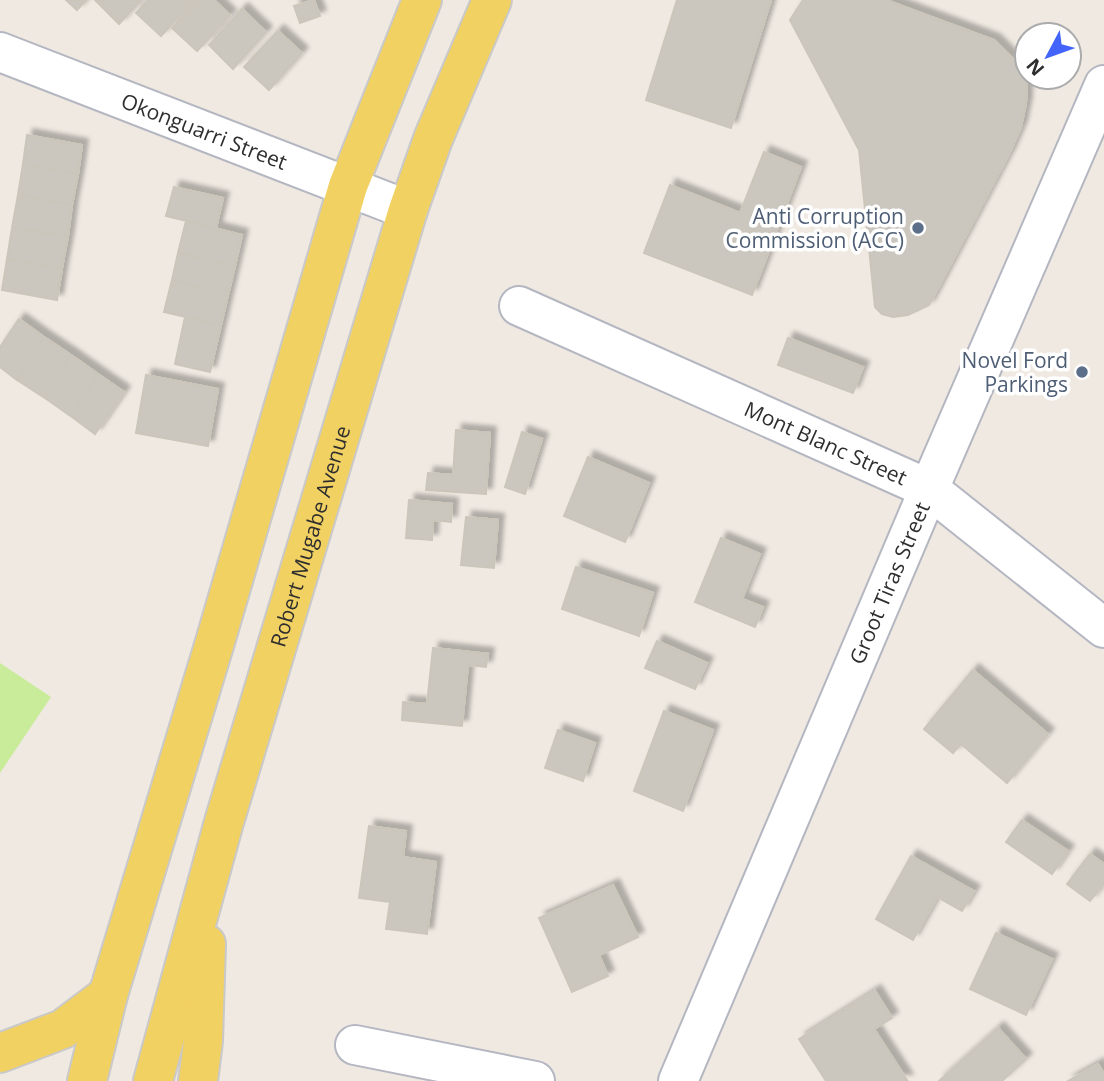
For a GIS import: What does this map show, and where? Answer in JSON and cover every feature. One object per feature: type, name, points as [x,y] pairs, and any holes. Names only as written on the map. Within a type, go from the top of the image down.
[{"type":"main road","points":[[87,1081],[108,995],[348,186],[422,0]]},
{"type":"main road","name":"Robert Mugabe Avenue","points":[[153,1081],[204,893],[408,210],[433,139],[492,0]]},
{"type":"main road","points":[[198,1081],[204,1041],[207,963],[204,893]]},
{"type":"main road","points":[[0,1053],[62,1029],[108,995]]},
{"type":"street","name":"Okonguarri Street","points":[[0,52],[408,210]]},
{"type":"street","name":"Groot Tiras Street","points":[[678,1081],[1104,85]]},
{"type":"street","name":"Mont Blanc Street","points":[[520,306],[929,489],[1104,628]]},
{"type":"street","points":[[355,1045],[535,1081]]},
{"type":"green space","points":[[0,663],[51,697],[0,773]]},
{"type":"building","points":[[66,0],[86,0],[77,10]]},
{"type":"building","points":[[95,0],[141,0],[119,24]]},
{"type":"building","points":[[148,0],[194,0],[161,36],[136,13]]},
{"type":"building","points":[[198,0],[214,0],[230,15],[197,51],[172,28]]},
{"type":"building","points":[[314,0],[320,16],[300,23],[294,6]]},
{"type":"building","points":[[677,0],[771,0],[731,128],[646,100]]},
{"type":"building","name":"Anti Corruption Commission (ACC)","points":[[803,0],[886,0],[994,40],[1013,59],[1013,91],[1027,91],[1021,127],[1010,152],[929,305],[908,315],[893,317],[882,314],[875,307],[859,150],[790,20]]},
{"type":"building","points":[[242,9],[266,32],[233,69],[209,45]]},
{"type":"building","points":[[278,31],[302,53],[269,90],[244,67]]},
{"type":"building","points":[[27,135],[82,145],[78,174],[23,164]]},
{"type":"building","points":[[764,152],[801,167],[752,295],[644,253],[670,185],[740,213]]},
{"type":"building","points":[[23,164],[78,174],[72,205],[18,195]]},
{"type":"building","points":[[174,187],[223,198],[216,228],[166,216]]},
{"type":"building","points":[[18,195],[72,205],[68,236],[12,228]]},
{"type":"building","points":[[186,221],[242,235],[235,266],[178,253]]},
{"type":"building","points":[[12,228],[68,236],[62,268],[7,259]]},
{"type":"building","points":[[178,253],[235,266],[228,295],[172,280]]},
{"type":"building","points":[[7,259],[62,268],[57,300],[2,290]]},
{"type":"building","points":[[172,280],[228,295],[221,325],[164,312]]},
{"type":"building","points":[[185,317],[221,325],[210,372],[175,364]]},
{"type":"building","points":[[19,319],[44,337],[17,380],[0,367],[0,347]]},
{"type":"building","points":[[44,337],[71,355],[45,398],[17,380]]},
{"type":"building","points":[[788,338],[863,367],[853,393],[778,365]]},
{"type":"building","points":[[71,355],[98,374],[72,417],[45,398]]},
{"type":"building","points":[[98,374],[124,392],[95,434],[72,417]]},
{"type":"building","points":[[146,375],[218,389],[208,446],[136,433]]},
{"type":"building","points":[[456,430],[490,433],[486,494],[426,490],[428,473],[453,475]]},
{"type":"building","points":[[522,432],[542,439],[525,494],[505,487]]},
{"type":"building","points":[[588,457],[649,483],[625,542],[564,516]]},
{"type":"building","points":[[409,500],[452,504],[451,522],[433,520],[432,540],[406,538]]},
{"type":"building","points":[[466,517],[498,520],[494,568],[461,565]]},
{"type":"building","points":[[721,538],[760,554],[742,599],[763,607],[755,627],[695,602]]},
{"type":"building","points":[[576,567],[653,593],[639,636],[562,609]]},
{"type":"building","points":[[657,641],[707,663],[695,689],[645,668]]},
{"type":"building","points":[[433,648],[488,654],[486,667],[468,665],[462,726],[402,720],[403,702],[427,704]]},
{"type":"building","points":[[973,670],[1048,734],[1007,783],[961,744],[953,753],[924,729]]},
{"type":"building","points":[[664,711],[713,730],[683,811],[634,791]]},
{"type":"building","points":[[558,730],[595,743],[583,781],[545,768]]},
{"type":"building","points":[[1022,820],[1068,851],[1052,874],[1006,842]]},
{"type":"building","points":[[369,826],[406,831],[403,857],[436,862],[427,934],[386,929],[390,902],[359,898]]},
{"type":"building","points":[[1090,854],[1104,864],[1104,884],[1090,901],[1067,884]]},
{"type":"building","points":[[911,856],[974,891],[962,911],[937,897],[913,940],[876,919]]},
{"type":"building","points":[[613,885],[638,937],[599,955],[608,976],[572,992],[539,918]]},
{"type":"building","points":[[996,933],[1052,959],[1026,1015],[970,989]]},
{"type":"building","points":[[875,991],[892,1018],[874,1029],[907,1080],[826,1081],[799,1039]]},
{"type":"building","points":[[998,1028],[1026,1059],[1002,1081],[939,1081]]},
{"type":"building","points":[[1098,1064],[1104,1074],[1104,1081],[1068,1081]]},
{"type":"place","name":"Anti Corruption Commission (ACC)","points":[[918,228]]},
{"type":"place","name":"Novel Ford Parkings","points":[[1082,372]]}]
